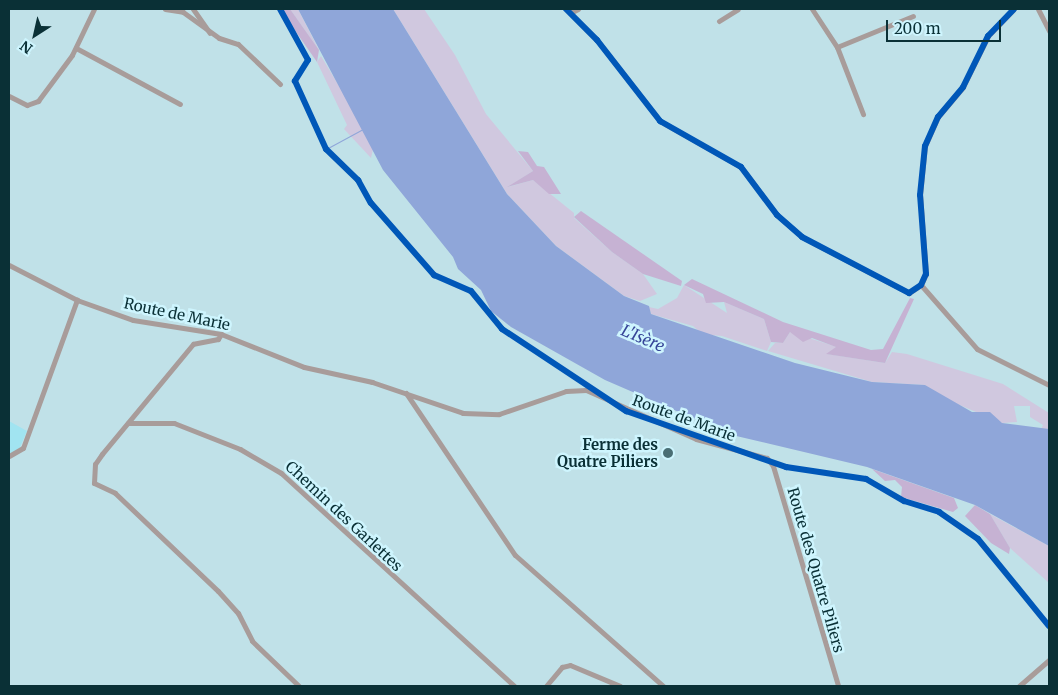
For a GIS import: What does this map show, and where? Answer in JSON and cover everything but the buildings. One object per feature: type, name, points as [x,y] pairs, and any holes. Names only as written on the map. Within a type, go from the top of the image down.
[{"type":"street","points":[[9,96],[34,104],[76,48],[94,9]]},
{"type":"street","points":[[165,9],[184,12],[210,33],[238,44],[280,84]]},
{"type":"street","points":[[193,9],[210,33]]},
{"type":"street","points":[[568,11],[578,9]]},
{"type":"street","points":[[719,21],[738,9]]},
{"type":"street","points":[[812,9],[837,47],[863,114]]},
{"type":"street","points":[[568,11],[606,51],[647,110],[747,172],[777,215],[796,232],[908,292],[921,285],[926,274],[920,195],[925,146],[938,117],[963,87],[988,36],[1014,9]]},
{"type":"street","points":[[1038,9],[1049,31]]},
{"type":"street","points":[[837,47],[914,16]]},
{"type":"street","points":[[76,48],[180,104]]},
{"type":"street","name":"Route de Marie","points":[[9,265],[77,300],[133,320],[221,334],[304,367],[406,392],[481,415],[586,390],[696,439],[770,461]]},
{"type":"street","points":[[921,285],[977,348],[1049,385]]},
{"type":"street","points":[[9,456],[23,448],[77,300]]},
{"type":"street","points":[[221,334],[218,340],[193,344],[128,423],[95,464],[96,486],[115,493],[218,591],[238,613],[252,641],[299,686]]},
{"type":"street","points":[[406,392],[515,555],[663,686]]},
{"type":"street","name":"Chemin des Garlettes","points":[[128,423],[174,423],[240,449],[281,473],[514,686]]},
{"type":"street","name":"Route des Quatre Piliers","points":[[770,461],[838,686]]},
{"type":"street","points":[[1019,686],[1049,660]]},
{"type":"street","points":[[546,686],[562,667],[570,665],[620,686]]},
{"type":"shaded area","points":[[280,9],[290,9],[319,50],[317,62]]},
{"type":"shaded area","points":[[290,9],[298,9],[319,50]]},
{"type":"shaded area","points":[[393,9],[424,9],[455,55],[486,114],[533,171],[508,187],[533,180],[574,213],[574,218],[612,252],[643,274],[657,294],[640,301],[624,296],[556,246],[507,194]]},
{"type":"shaded area","points":[[321,56],[360,121],[373,149],[371,158],[344,129],[347,125],[317,62]]},
{"type":"shaded area","points":[[518,151],[528,152],[537,166],[544,167],[561,194],[549,194],[533,180],[507,187],[533,171]]},
{"type":"shaded area","points":[[581,211],[682,281],[681,286],[643,274],[612,252],[574,217]]},
{"type":"shaded area","points":[[692,279],[783,322],[871,350],[883,349],[910,298],[914,299],[885,363],[826,354],[836,347],[812,338],[803,342],[790,332],[783,343],[771,342],[764,319],[724,302],[706,303],[703,294],[684,285]]},
{"type":"shaded area","points":[[684,285],[727,313],[724,302],[764,319],[771,342],[767,351],[722,336],[702,334],[693,326],[651,314],[649,307],[658,309],[677,298]]},
{"type":"shaded area","points":[[790,332],[837,347],[827,354],[885,363],[892,352],[907,354],[1003,384],[1049,413],[1049,429],[1041,429],[1043,425],[1030,417],[1030,406],[1014,406],[1017,422],[1002,423],[936,395],[925,385],[872,382],[768,351],[775,343],[783,343]]},
{"type":"shaded area","points":[[9,421],[27,431],[19,450],[9,454]]},
{"type":"shaded area","points":[[872,469],[954,498],[958,508],[953,512],[901,497],[902,487],[895,480],[885,481]]},
{"type":"shaded area","points":[[975,505],[990,514],[1010,548],[1009,554],[991,543],[965,516]]},
{"type":"shaded area","points":[[990,514],[1049,546],[1049,583],[1010,548]]},
{"type":"water","name":"L'Isère","points":[[298,9],[393,9],[507,194],[556,246],[624,296],[649,306],[651,314],[795,363],[872,382],[925,385],[972,412],[990,412],[1002,423],[1049,429],[1049,546],[975,505],[867,467],[732,435],[605,380],[511,327],[491,311],[481,290],[458,269],[453,257],[383,170]]},
{"type":"waterway","points":[[326,149],[363,129]]},
{"type":"cycle path","points":[[280,9],[308,60],[295,81],[326,149],[358,180],[371,203],[434,275],[471,291],[502,329],[626,411],[786,467],[866,479],[904,501],[939,512],[978,539],[1049,626]]},
{"type":"cycle path","points":[[566,9],[597,40],[660,121],[741,167],[777,215],[802,237],[909,293],[921,285],[926,274],[920,195],[925,146],[938,117],[963,87],[988,36],[1014,9]]},
{"type":"place","name":"Ferme des Quatre Piliers","points":[[668,453]]}]
